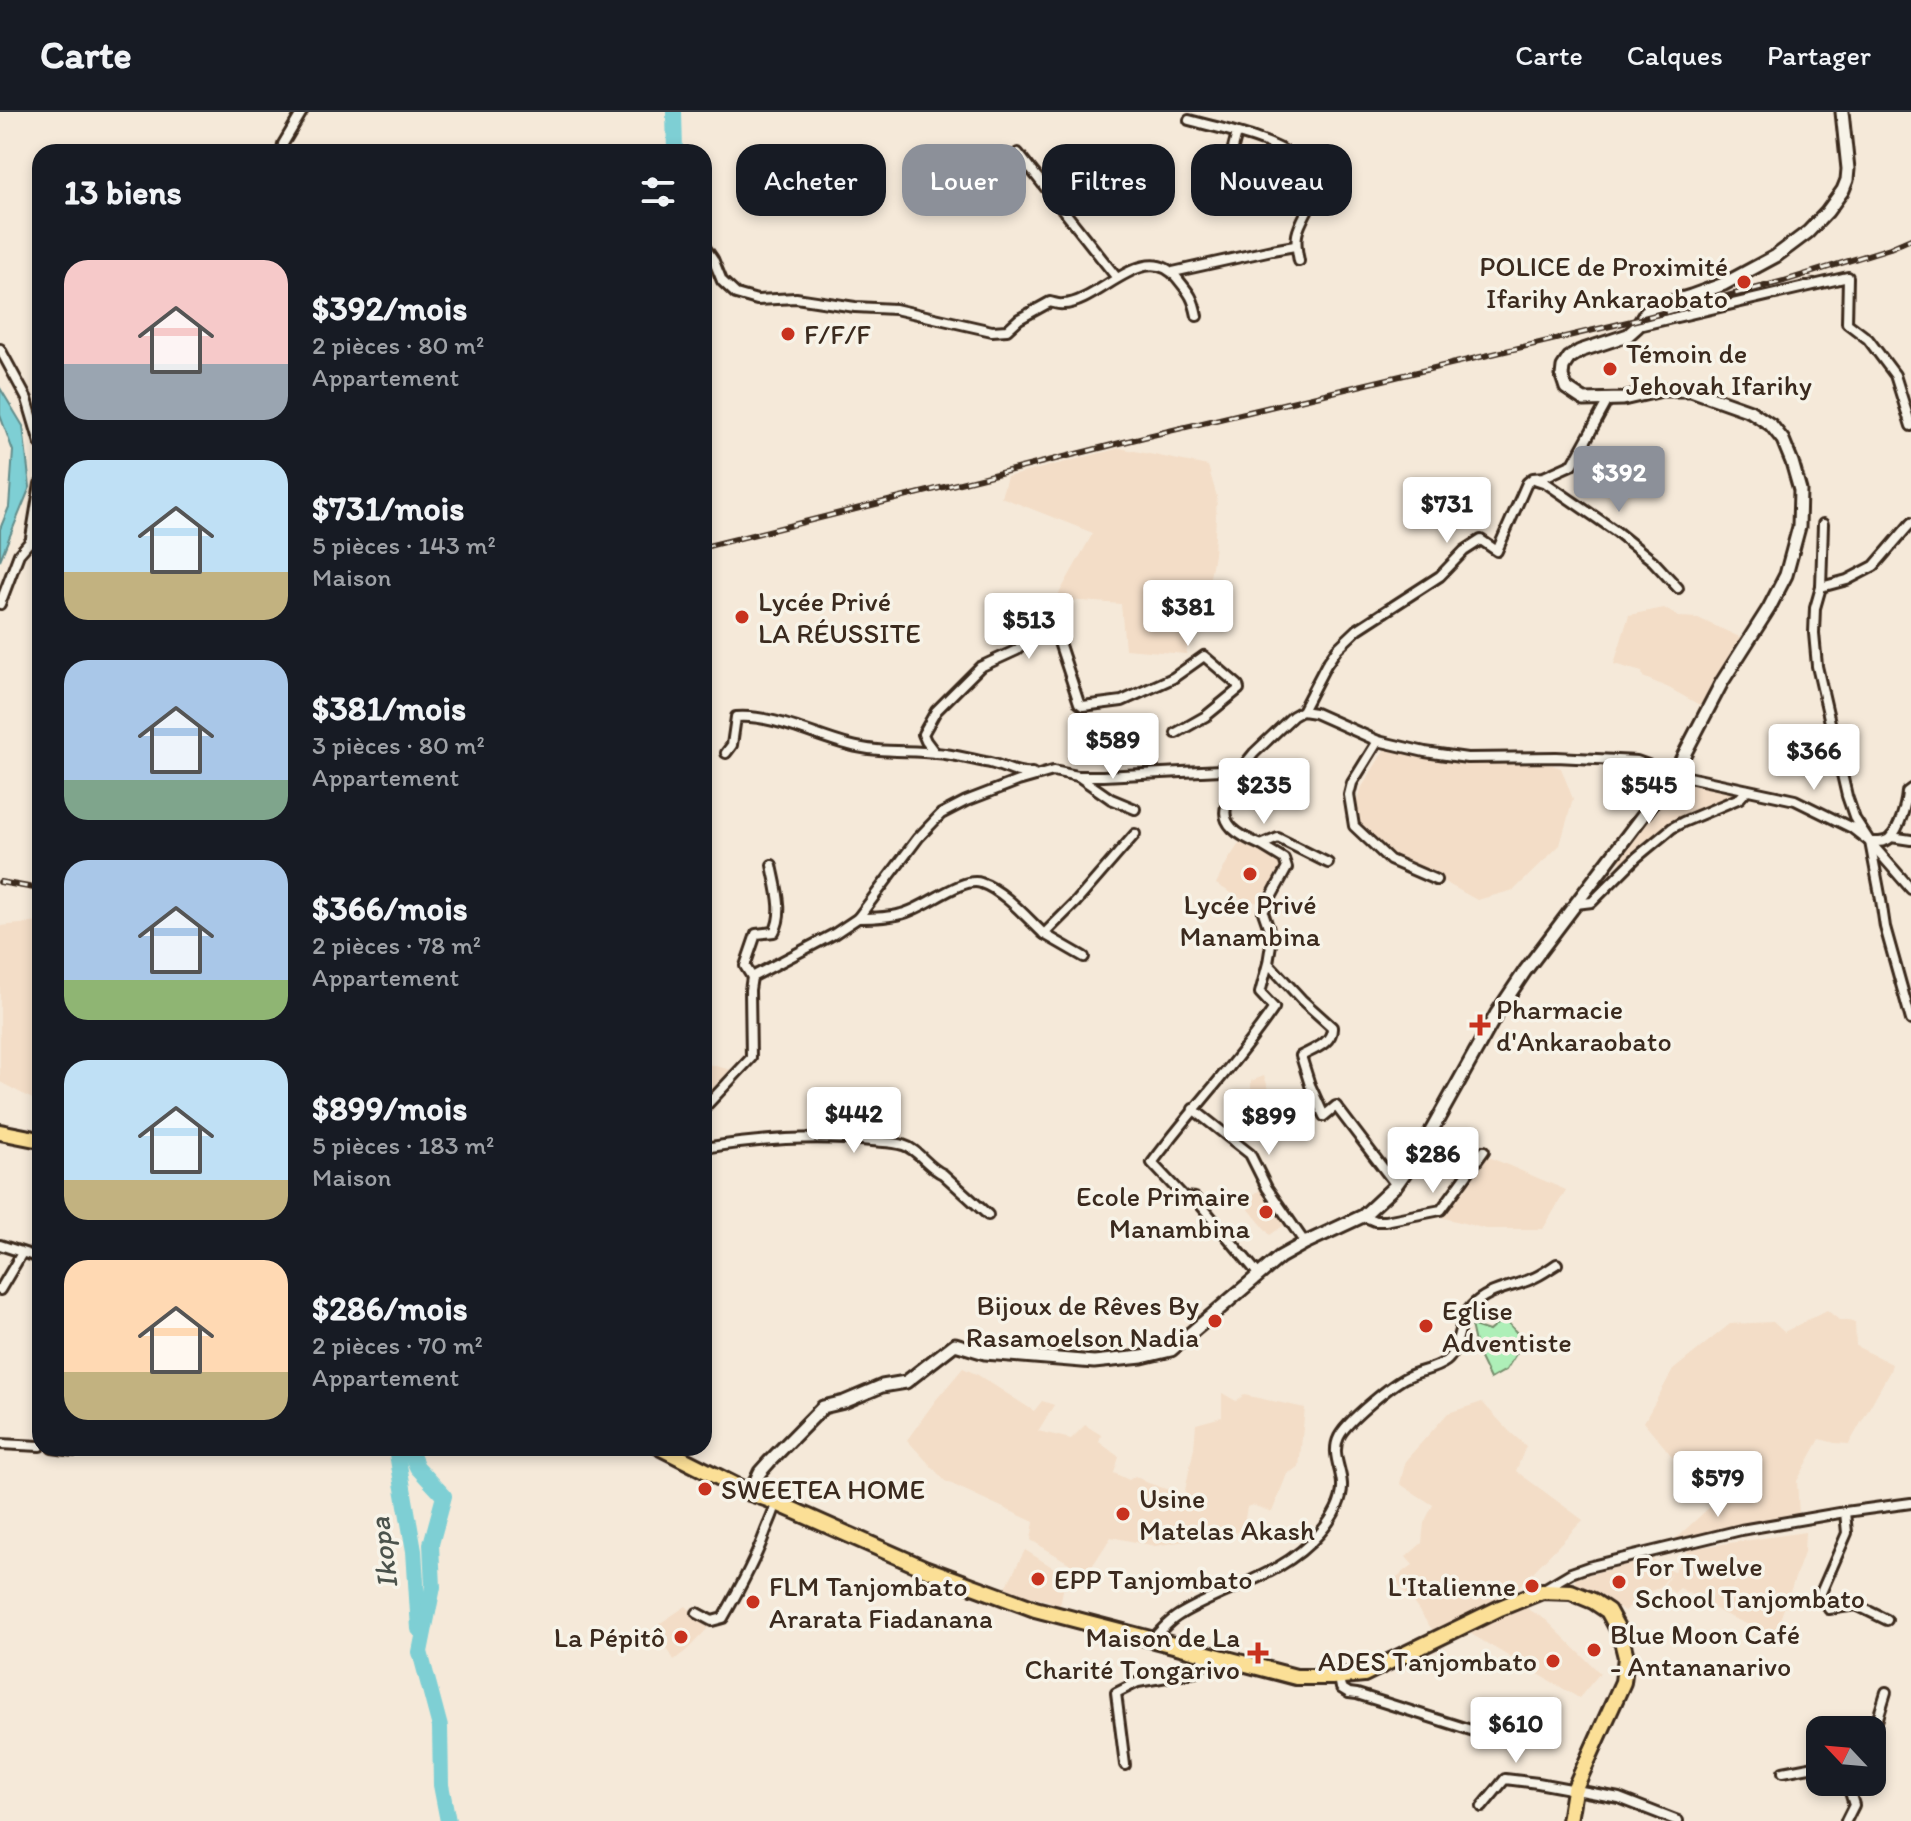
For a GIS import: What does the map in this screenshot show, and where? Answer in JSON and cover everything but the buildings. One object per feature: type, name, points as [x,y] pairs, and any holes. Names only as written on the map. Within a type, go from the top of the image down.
[{"type":"main road","points":[[0,1132],[32,1138]]},
{"type":"main road","points":[[677,1456],[750,1493],[924,1568],[1021,1604],[1296,1677],[1364,1674],[1542,1591],[1571,1592],[1593,1601],[1608,1611],[1620,1633],[1626,1657],[1623,1682],[1574,1790],[1569,1821]]},
{"type":"street","points":[[283,144],[302,112]]},
{"type":"street","points":[[750,1493],[760,1472],[823,1407],[882,1386],[906,1382],[955,1344],[985,1353],[1094,1362],[1142,1357],[1171,1350],[1280,1257],[1363,1216],[1396,1185],[1419,1153],[1497,1013],[1525,971],[1674,774],[1722,682],[1786,575],[1799,527],[1800,490],[1783,440],[1771,425],[1750,411],[1691,390],[1662,390],[1608,400],[1584,400],[1566,388],[1563,367],[1569,358],[1580,351],[1628,335],[1646,312],[1654,307],[1724,284],[1776,256],[1808,232],[1827,212],[1847,180],[1842,112]]},
{"type":"street","points":[[1189,120],[1270,144],[1295,157],[1306,171],[1310,205],[1295,234],[1299,261]]},
{"type":"street","points":[[1234,144],[1237,133]]},
{"type":"street","points":[[1026,163],[1117,278]]},
{"type":"street","points":[[1173,272],[1295,246]]},
{"type":"street","points":[[712,258],[722,281],[736,294],[757,300],[796,298],[855,307],[895,309],[992,331],[1007,330],[1050,302],[1063,305],[1079,300],[1134,268],[1153,265],[1173,272],[1194,299],[1197,316]]},
{"type":"street","points":[[1637,327],[1848,277],[1847,323],[1868,339],[1895,375],[1911,426]]},
{"type":"street","points":[[0,349],[27,399],[32,416]]},
{"type":"street","points":[[1259,1275],[1195,1198],[1184,1197],[1152,1163],[1274,1008],[1260,993],[1272,938],[1263,912],[1287,868],[1284,859],[1230,828],[1226,817],[1228,802],[1241,785],[1241,769],[1254,753],[1302,711],[1326,665],[1337,649],[1358,629],[1440,576],[1464,551],[1481,540],[1497,551],[1527,483],[1573,464],[1608,400]]},
{"type":"street","points":[[1533,478],[1546,483],[1617,532],[1653,561],[1678,588]]},
{"type":"street","points":[[1821,587],[1847,580],[1874,566],[1911,523]]},
{"type":"street","points":[[1823,524],[1821,587],[1815,608],[1814,633],[1817,666],[1847,796],[1855,819],[1870,842],[1911,889]]},
{"type":"street","points":[[0,604],[19,554],[32,534]]},
{"type":"street","points":[[935,753],[923,734],[936,711],[980,667],[1017,650],[1051,618],[1079,703],[1085,707],[1122,701],[1173,678],[1204,656],[1238,685],[1239,689],[1206,716],[1176,733]]},
{"type":"street","points":[[1302,711],[1315,713],[1378,741],[1425,752],[1467,758],[1556,757],[1637,761],[1674,774],[1795,800],[1852,828],[1870,842],[1881,842],[1891,837],[1911,840]]},
{"type":"street","points":[[726,753],[732,745],[736,717],[744,716],[851,746],[935,753],[991,763],[1026,774],[1053,771],[1078,776],[1241,769]]},
{"type":"street","points":[[1378,741],[1352,783],[1349,795],[1354,826],[1390,860],[1436,880]]},
{"type":"street","points":[[752,977],[858,918],[918,838],[941,814],[1018,781],[1053,771]]},
{"type":"street","points":[[1078,776],[1111,799],[1135,809]]},
{"type":"street","points":[[1891,837],[1905,808],[1907,792],[1911,789]]},
{"type":"street","points":[[1576,904],[1592,902],[1637,857],[1672,828],[1740,798],[1747,790]]},
{"type":"street","points":[[1044,934],[1135,834]]},
{"type":"street","points":[[1261,845],[1278,838],[1328,863]]},
{"type":"street","points":[[1870,842],[1885,927],[1911,1020]]},
{"type":"street","points":[[712,1099],[751,1058],[752,977],[745,966],[756,934],[774,932],[778,925],[779,905],[772,865]]},
{"type":"street","points":[[858,918],[904,914],[960,884],[977,881],[993,887],[1044,934],[1084,957]]},
{"type":"street","points":[[1268,963],[1332,1027],[1328,1041],[1301,1056],[1324,1116],[1336,1106],[1396,1185]]},
{"type":"street","points":[[1193,1109],[1250,1154],[1267,1188],[1305,1243]]},
{"type":"street","points":[[712,1147],[803,1138],[856,1139],[906,1145],[988,1215]]},
{"type":"street","points":[[1363,1216],[1385,1221],[1441,1210],[1484,1151]]},
{"type":"street","points":[[0,1245],[32,1256]]},
{"type":"street","points":[[0,1290],[22,1253]]},
{"type":"street","points":[[1152,1640],[1176,1617],[1258,1579],[1302,1551],[1336,1510],[1342,1487],[1335,1450],[1346,1426],[1409,1375],[1436,1367],[1451,1356],[1463,1318],[1472,1305],[1490,1293],[1533,1279],[1557,1264]]},
{"type":"street","points":[[0,1444],[32,1446]]},
{"type":"street","points":[[697,1613],[712,1621],[723,1618],[757,1556],[776,1503]]},
{"type":"street","points":[[1542,1591],[1571,1573],[1588,1567],[1741,1530],[1911,1503]]},
{"type":"street","points":[[1845,1512],[1847,1533],[1820,1595],[1829,1609],[1856,1605],[1887,1620]]},
{"type":"street","points":[[1125,1765],[1116,1693],[1138,1682],[1196,1672],[1202,1666],[1203,1653]]},
{"type":"street","points":[[1339,1677],[1341,1688],[1349,1693],[1474,1731]]},
{"type":"street","points":[[1879,1716],[1886,1692]]},
{"type":"street","points":[[1783,1772],[1806,1768]]},
{"type":"street","points":[[1482,1807],[1505,1779],[1619,1798],[1678,1821]]},
{"type":"street","points":[[1846,1821],[1854,1805],[1851,1796]]},
{"type":"shaded area","points":[[1120,448],[1208,466],[1217,497],[1214,554],[1203,619],[1192,619],[1186,654],[1125,649],[1121,604],[1056,599],[1093,533],[1001,497],[1007,477]]},
{"type":"shaded area","points":[[1664,608],[1679,617],[1698,618],[1746,640],[1705,708],[1643,677],[1642,672],[1614,664],[1629,615]]},
{"type":"shaded area","points":[[1385,749],[1438,756],[1463,763],[1519,761],[1561,768],[1573,799],[1560,845],[1514,890],[1477,900],[1439,879],[1393,860],[1356,827],[1356,803]]},
{"type":"shaded area","points":[[1675,782],[1739,793],[1692,814],[1624,866],[1617,857]]},
{"type":"shaded area","name":"Lycée Privé Manambina","points":[[1240,842],[1261,850],[1284,867],[1262,903],[1245,901],[1216,884]]},
{"type":"shaded area","points":[[32,923],[32,1099],[0,1082],[0,926]]},
{"type":"shaded area","points":[[712,1065],[731,1070],[712,1090]]},
{"type":"shaded area","points":[[1264,1076],[1273,1100],[1251,1125],[1245,1120],[1262,1100],[1260,1093],[1255,1095],[1251,1081]]},
{"type":"shaded area","points":[[1484,1155],[1566,1190],[1543,1229],[1486,1229],[1441,1217]]},
{"type":"shaded area","name":"Ecole Primaire Manambina","points":[[1264,1187],[1287,1223],[1270,1235],[1243,1202]]},
{"type":"shaded area","points":[[1827,1310],[1839,1320],[1855,1322],[1856,1346],[1892,1364],[1849,1444],[1820,1439],[1797,1481],[1799,1515],[1674,1540],[1712,1505],[1644,1422],[1673,1370],[1730,1324],[1773,1322],[1784,1332]]},
{"type":"shaded area","points":[[963,1368],[1034,1411],[1042,1401],[1054,1405],[1038,1431],[1071,1439],[1085,1425],[1101,1435],[1099,1442],[1119,1457],[1114,1473],[1129,1480],[1135,1476],[1184,1495],[1196,1424],[1222,1417],[1222,1393],[1236,1401],[1244,1395],[1305,1408],[1299,1467],[1287,1474],[1272,1512],[1252,1505],[1247,1507],[1244,1524],[1238,1532],[1155,1546],[1111,1537],[1087,1574],[1031,1540],[1034,1522],[945,1481],[907,1440]]},
{"type":"shaded area","points":[[1482,1402],[1526,1446],[1516,1471],[1583,1520],[1509,1597],[1546,1620],[1600,1673],[1579,1698],[1456,1625],[1436,1635],[1394,1579],[1413,1565],[1406,1557],[1422,1543],[1424,1523],[1433,1505],[1400,1484],[1406,1460],[1448,1413]]},
{"type":"shaded area","points":[[1805,1532],[1804,1553],[1774,1636],[1724,1614],[1680,1588],[1674,1593],[1664,1585],[1671,1574],[1660,1587],[1643,1595],[1625,1611],[1573,1586],[1576,1578],[1651,1558],[1674,1571],[1689,1549]]},
{"type":"shaded area","name":"EPP Tanjombato","points":[[1025,1550],[1057,1570],[1067,1571],[1060,1605],[1004,1591]]},
{"type":"shaded area","name":"La Pépitô","points":[[686,1606],[708,1628],[674,1660],[659,1624]]},
{"type":"green space","points":[[1504,1318],[1524,1341],[1506,1370],[1490,1379],[1477,1352],[1471,1325],[1489,1331]]},
{"type":"water","points":[[0,388],[23,426],[30,487],[0,560],[0,529],[9,507],[13,451],[0,415]]},
{"type":"waterway","points":[[674,112],[675,144]]},
{"type":"waterway","name":"Ikopa","points":[[397,1456],[414,1551],[419,1629]]},
{"type":"waterway","points":[[412,1456],[417,1467],[444,1496],[431,1544],[433,1587],[420,1652],[440,1727],[441,1785],[448,1821]]},
{"type":"railway","points":[[712,545],[1148,436],[1640,319],[1784,281],[1911,239]]},
{"type":"railway","points":[[0,882],[32,888]]},
{"type":"place","name":"POLICE de Proximité Ifarihy Ankaraobato","points":[[1744,282]]},
{"type":"place","name":"F/F/F","points":[[788,334]]},
{"type":"place","name":"Témoin de Jehovah Ifarihy","points":[[1610,369]]},
{"type":"place","name":"Lycée Privé LA RÉUSSITE","points":[[742,617]]},
{"type":"place","name":"Lycée Privé Manambina","points":[[1250,874]]},
{"type":"place","name":"Pharmacie d'Ankaraobato","points":[[1480,1025]]},
{"type":"place","name":"Ecole Primaire Manambina","points":[[1266,1212]]},
{"type":"place","name":"Bijoux de Rêves By Rasamoelson Nadia","points":[[1215,1321]]},
{"type":"place","name":"Eglise Adventiste","points":[[1426,1326]]},
{"type":"place","name":"SWEETEA HOME","points":[[705,1489]]},
{"type":"place","name":"Usine Matelas Akash","points":[[1123,1514]]},
{"type":"place","name":"EPP Tanjombato","points":[[1038,1579]]},
{"type":"place","name":"For Twelve School Tanjombato","points":[[1619,1582]]},
{"type":"place","name":"L'Italienne","points":[[1532,1586]]},
{"type":"place","name":"FLM Tanjombato Ararata Fiadanana","points":[[753,1602]]},
{"type":"place","name":"La Pépitô","points":[[681,1637]]},
{"type":"place","name":"Blue Moon Café - Antananarivo","points":[[1594,1650]]},
{"type":"place","name":"Maison de La Charité Tongarivo","points":[[1258,1653]]},
{"type":"place","name":"ADES Tanjombato","points":[[1553,1661]]}]
